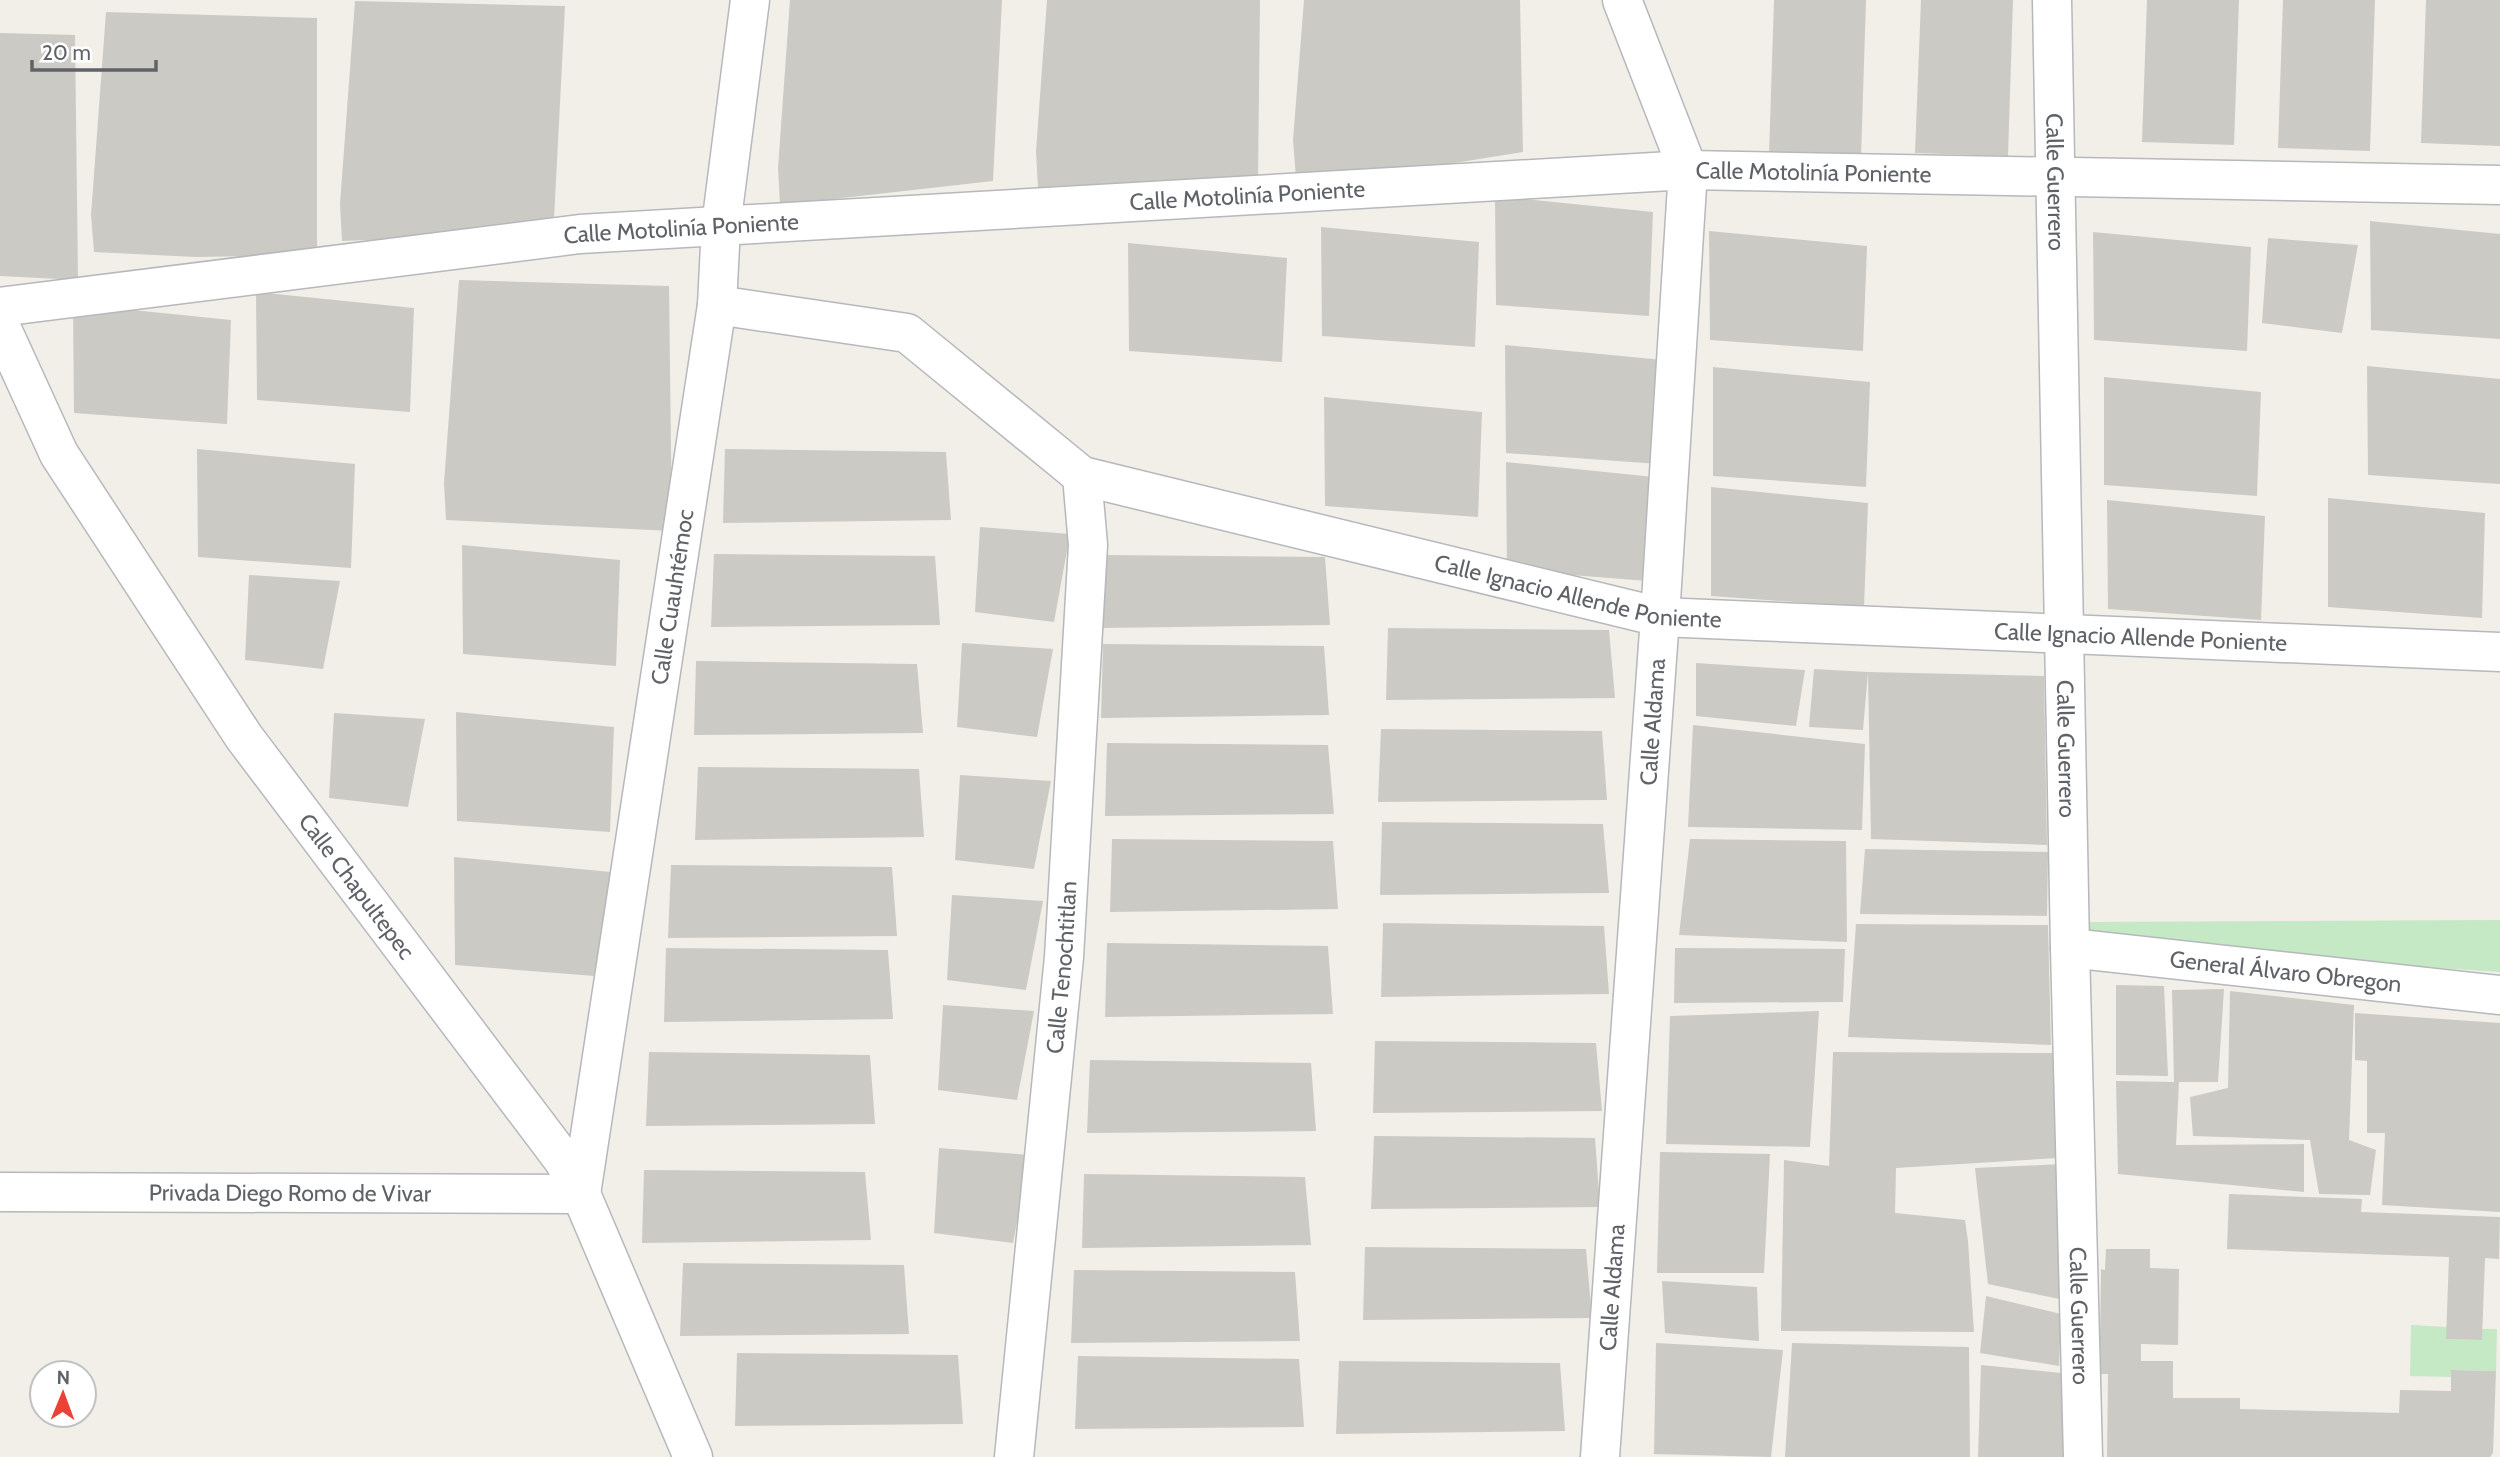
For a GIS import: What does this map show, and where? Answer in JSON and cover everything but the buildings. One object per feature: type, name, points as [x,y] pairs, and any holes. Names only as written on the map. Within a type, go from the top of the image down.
[{"type":"street","name":"Calle Cuauhtémoc","points":[[581,1194],[717,305],[721,226],[750,0]]},
{"type":"street","name":"Calle Aldama","points":[[1600,1457],[1660,617],[1688,170],[1622,0]]},
{"type":"street","name":"Calle Guerrero","points":[[2052,0],[2082,1457]]},
{"type":"street","name":"Calle Motolinía Poniente","points":[[0,307],[580,234],[1688,170],[2500,185]]},
{"type":"street","name":"Calle Ignacio Allende Poniente","points":[[717,305],[907,333],[1082,477],[1660,617],[2500,652]]},
{"type":"street","name":"Calle Chapultepec","points":[[0,325],[59,454],[244,737],[564,1161],[581,1194],[693,1457]]},
{"type":"street","name":"Calle Tenochtitlan","points":[[1014,1457],[1064,957],[1088,545],[1082,477]]},
{"type":"street","name":"General Álvaro Obregon","points":[[2070,948],[2500,995]]},
{"type":"street","name":"Privada Diego Romo de Vivar","points":[[0,1192],[581,1194]]},
{"type":"green space","points":[[2500,920],[2500,972],[2084,945],[2083,922]]},
{"type":"green space","points":[[2411,1325],[2447,1327],[2447,1339],[2481,1340],[2482,1329],[2497,1329],[2496,1371],[2451,1370],[2451,1377],[2410,1376]]}]
